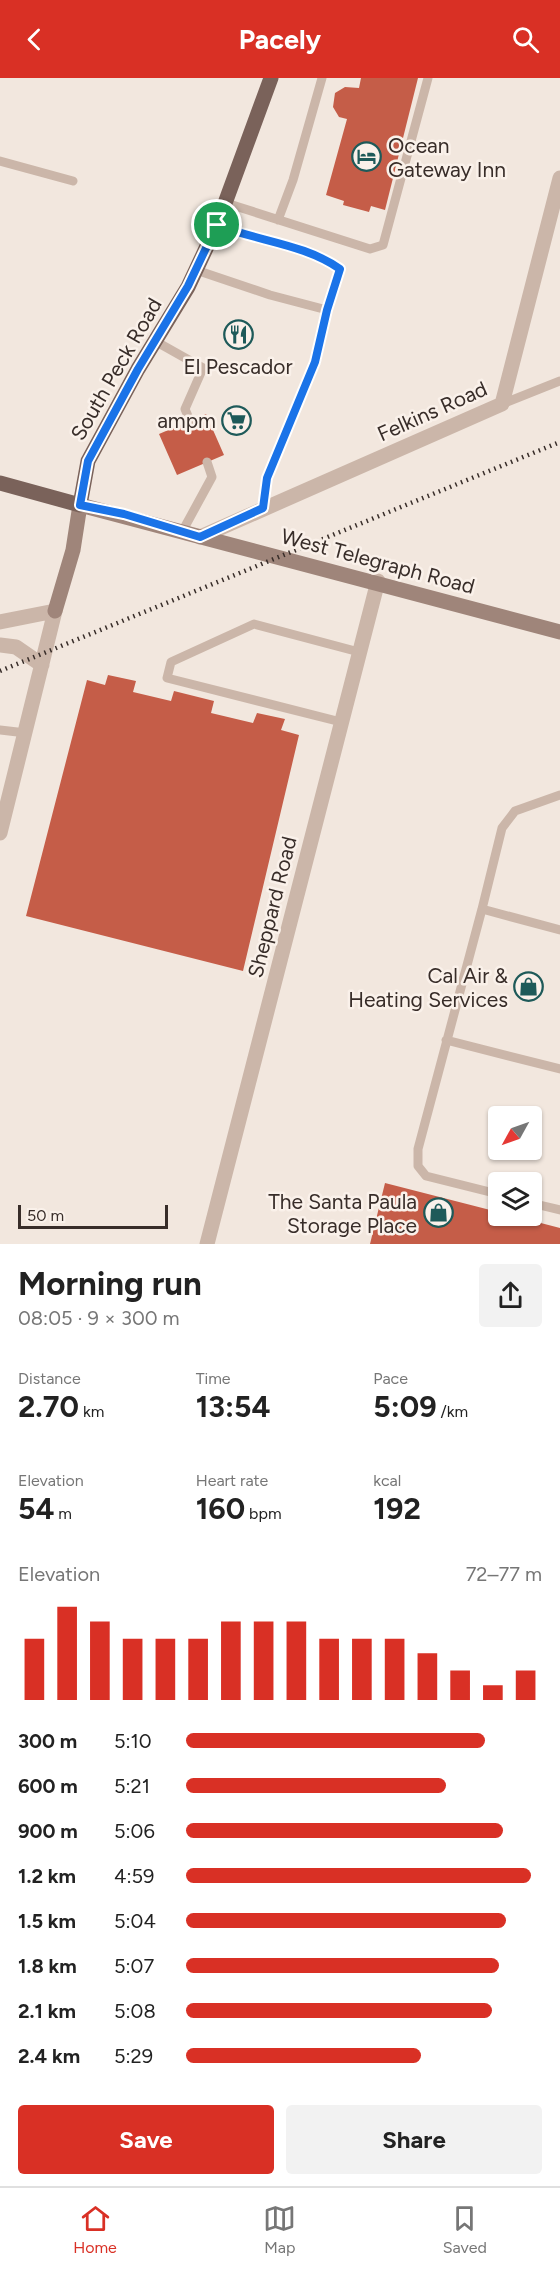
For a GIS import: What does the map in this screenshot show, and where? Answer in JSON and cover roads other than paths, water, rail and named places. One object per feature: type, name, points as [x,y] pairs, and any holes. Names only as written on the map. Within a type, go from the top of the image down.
[{"type":"main road","name":"South Peck Road","points":[[56,611],[73,550],[88,461],[196,270],[226,203],[271,78]]},
{"type":"main road","points":[[0,483],[80,505]]},
{"type":"main road","name":"West Telegraph Road","points":[[80,505],[378,581],[560,632]]},
{"type":"street","name":"Felkins Road","points":[[200,537],[502,404],[560,178]]},
{"type":"street","name":"Sheppard Road","points":[[207,1244],[378,581]]},
{"type":"street","points":[[0,622],[56,611]]},
{"type":"street","name":"South Peck Road","points":[[0,833],[6,786],[26,733],[56,611]]},
{"type":"street","points":[[0,645],[16,647],[42,665]]},
{"type":"lane","points":[[278,220],[293,180],[322,78]]},
{"type":"lane","points":[[226,203],[370,249],[383,245],[428,78]]},
{"type":"lane","points":[[0,161],[73,181]]},
{"type":"lane","points":[[217,225],[244,236],[326,259],[340,269],[327,310],[315,362],[267,478],[263,508]]},
{"type":"lane","points":[[196,270],[270,295],[327,310]]},
{"type":"lane","points":[[155,341],[203,368],[185,409],[190,421]]},
{"type":"lane","points":[[502,404],[560,381]]},
{"type":"lane","points":[[183,532],[212,477],[207,462]]},
{"type":"lane","points":[[341,722],[167,678],[171,662],[254,624],[359,652]]},
{"type":"lane","points":[[0,730],[26,733]]},
{"type":"lane","points":[[488,1192],[426,1176],[418,1166],[418,1149],[502,828],[514,811],[560,795]]},
{"type":"lane","points":[[482,909],[560,930]]},
{"type":"lane","points":[[446,1040],[560,1070]]},
{"type":"lane","points":[[542,1206],[560,1210]]},
{"type":"railway","points":[[0,671],[560,442]]},
{"type":"place","name":"Ocean Gateway Inn","points":[[367,157]]},
{"type":"place","name":"El Pescador","points":[[238,335]]},
{"type":"place","name":"ampm","points":[[237,420]]},
{"type":"place","name":"Cal Air & Heating Services","points":[[529,987]]},
{"type":"place","name":"The Santa Paula Storage Place","points":[[438,1213]]}]
